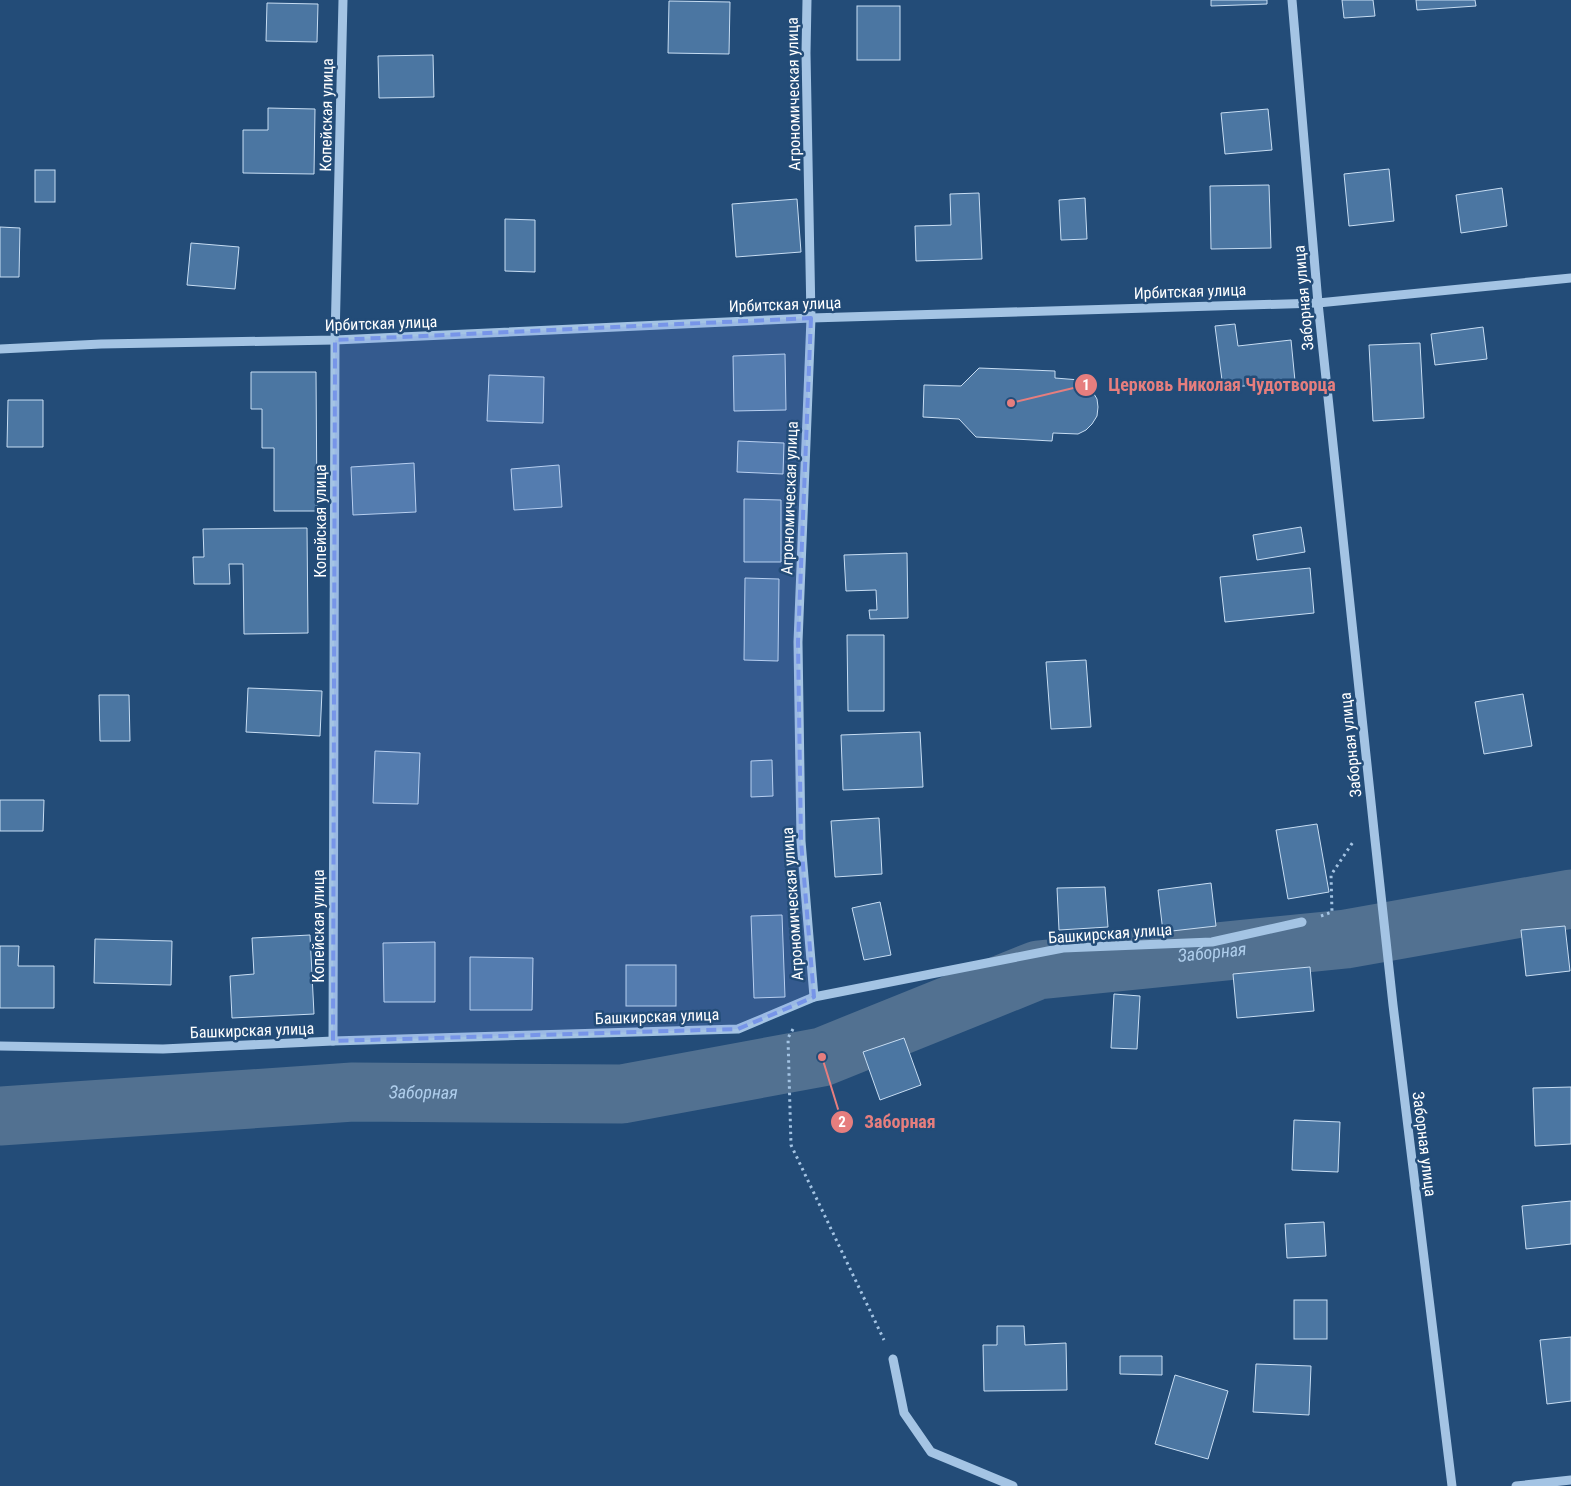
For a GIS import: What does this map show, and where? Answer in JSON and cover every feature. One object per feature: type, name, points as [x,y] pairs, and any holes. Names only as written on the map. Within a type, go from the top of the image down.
[{"type":"street","name":"Копейская улица","points":[[333,1041],[335,340],[343,0]]},
{"type":"street","name":"Агрономическая улица","points":[[807,0],[806,53],[811,318],[798,642],[802,841],[814,997]]},
{"type":"street","name":"Заборная улица","points":[[1292,0],[1318,302],[1375,840],[1393,1005],[1452,1486]]},
{"type":"street","name":"Ирбитская улица","points":[[0,349],[101,344],[335,340],[811,318],[1318,302],[1571,278]]},
{"type":"street","name":"Башкирская улица","points":[[0,1046],[163,1048],[738,1029],[814,997],[1063,948],[1212,942],[1302,922]]},
{"type":"street","points":[[893,1359],[904,1413],[931,1452],[1013,1486]]},
{"type":"street","points":[[1516,1486],[1571,1480]]},
{"type":"path","points":[[1302,922],[1332,912],[1331,875],[1353,842]]},
{"type":"path","points":[[814,997],[788,1038],[791,1146],[893,1359]]},
{"type":"highlighted area","points":[[811,318],[798,642],[801,841],[814,997],[738,1029],[333,1041],[335,340]]},
{"type":"building","points":[[1211,0],[1267,0],[1267,4],[1211,6]]},
{"type":"building","points":[[1342,0],[1373,0],[1375,16],[1344,18]]},
{"type":"building","points":[[1416,0],[1475,0],[1476,6],[1417,10]]},
{"type":"building","points":[[669,1],[730,2],[729,54],[668,53]]},
{"type":"building","points":[[267,3],[318,4],[317,42],[266,41]]},
{"type":"building","points":[[857,6],[900,6],[900,60],[857,60]]},
{"type":"building","points":[[433,55],[434,97],[379,98],[378,56]]},
{"type":"building","points":[[268,108],[315,109],[314,174],[243,173],[243,130],[268,130]]},
{"type":"building","points":[[1268,109],[1272,150],[1225,154],[1221,113]]},
{"type":"building","points":[[1389,169],[1394,221],[1349,226],[1344,174]]},
{"type":"building","points":[[35,170],[55,170],[55,202],[35,202]]},
{"type":"building","points":[[1269,185],[1271,248],[1211,249],[1210,186]]},
{"type":"building","points":[[1502,188],[1507,226],[1461,233],[1456,195]]},
{"type":"building","points":[[979,193],[982,259],[916,261],[915,226],[951,225],[950,194]]},
{"type":"building","points":[[1085,198],[1087,239],[1061,240],[1059,200]]},
{"type":"building","points":[[797,199],[801,252],[736,257],[732,204]]},
{"type":"building","points":[[505,219],[535,220],[535,272],[505,271]]},
{"type":"building","points":[[0,227],[20,228],[19,277],[0,277]]},
{"type":"building","points":[[191,243],[239,247],[235,289],[187,285]]},
{"type":"building","points":[[1235,324],[1238,346],[1291,340],[1295,381],[1223,388],[1215,326]]},
{"type":"building","points":[[1483,327],[1487,359],[1435,365],[1431,334]]},
{"type":"building","points":[[1420,343],[1424,418],[1373,421],[1369,345]]},
{"type":"building","points":[[785,354],[786,410],[734,411],[733,356]]},
{"type":"building","points":[[979,368],[1055,371],[1055,378],[1080,380],[1088,384],[1097,399],[1097,416],[1086,430],[1078,434],[1053,433],[1052,441],[976,437],[959,419],[923,417],[924,385],[961,386]]},
{"type":"building","points":[[251,372],[316,372],[317,511],[274,511],[274,448],[262,448],[262,409],[251,409]]},
{"type":"building","points":[[489,375],[544,377],[543,423],[487,421]]},
{"type":"building","points":[[8,400],[43,400],[43,447],[7,447]]},
{"type":"building","points":[[738,441],[784,443],[783,474],[737,472]]},
{"type":"building","points":[[414,463],[416,512],[353,515],[351,467]]},
{"type":"building","points":[[559,465],[562,507],[514,510],[511,469]]},
{"type":"building","points":[[744,499],[781,500],[781,562],[744,562]]},
{"type":"building","points":[[1301,527],[1305,552],[1257,560],[1253,535]]},
{"type":"building","points":[[307,528],[308,633],[244,634],[243,564],[229,564],[230,584],[194,584],[193,557],[204,557],[203,529]]},
{"type":"building","points":[[907,553],[908,618],[870,619],[869,610],[877,610],[876,590],[846,591],[844,555]]},
{"type":"building","points":[[1310,568],[1314,613],[1225,622],[1220,577]]},
{"type":"building","points":[[745,578],[779,579],[778,661],[744,660]]},
{"type":"building","points":[[847,635],[884,635],[884,711],[848,711]]},
{"type":"building","points":[[1086,660],[1091,727],[1051,729],[1046,662]]},
{"type":"building","points":[[248,688],[322,691],[320,736],[246,732]]},
{"type":"building","points":[[1523,694],[1532,746],[1484,754],[1475,702]]},
{"type":"building","points":[[99,695],[129,695],[130,741],[100,741]]},
{"type":"building","points":[[920,732],[923,787],[843,790],[841,735]]},
{"type":"building","points":[[375,751],[420,753],[418,804],[373,803]]},
{"type":"building","points":[[772,760],[773,796],[751,797],[751,761]]},
{"type":"building","points":[[0,800],[44,800],[43,831],[0,831]]},
{"type":"building","points":[[879,818],[882,874],[835,877],[831,821]]},
{"type":"building","points":[[1317,824],[1329,892],[1288,899],[1276,830]]},
{"type":"building","points":[[1211,883],[1216,926],[1163,932],[1158,890]]},
{"type":"building","points":[[1105,887],[1108,927],[1059,930],[1057,888]]},
{"type":"building","points":[[880,902],[891,955],[864,960],[852,908]]},
{"type":"building","points":[[782,915],[785,997],[754,998],[751,916]]},
{"type":"building","points":[[1565,926],[1570,971],[1526,976],[1521,930]]},
{"type":"building","points":[[310,935],[314,1014],[232,1018],[230,976],[254,974],[252,938]]},
{"type":"building","points":[[95,939],[172,941],[171,985],[94,983]]},
{"type":"building","points":[[435,942],[435,1002],[384,1002],[383,943]]},
{"type":"building","points":[[0,946],[19,946],[18,966],[54,966],[54,1008],[0,1008]]},
{"type":"building","points":[[470,957],[533,958],[532,1010],[470,1010]]},
{"type":"building","points":[[626,965],[676,965],[676,1006],[626,1006]]},
{"type":"building","points":[[1310,967],[1314,1011],[1237,1018],[1233,974]]},
{"type":"building","points":[[1114,994],[1140,996],[1137,1049],[1111,1048]]},
{"type":"building","points":[[904,1038],[921,1085],[880,1100],[863,1052]]},
{"type":"building","points":[[1571,1087],[1571,1144],[1535,1146],[1533,1088]]},
{"type":"building","points":[[1294,1120],[1340,1122],[1338,1172],[1292,1170]]},
{"type":"building","points":[[1571,1201],[1571,1244],[1526,1249],[1522,1206]]},
{"type":"building","points":[[1324,1222],[1326,1256],[1287,1258],[1285,1224]]},
{"type":"building","points":[[1294,1300],[1327,1300],[1327,1339],[1294,1339]]},
{"type":"building","points":[[997,1326],[1024,1326],[1025,1345],[1066,1343],[1067,1390],[984,1391],[983,1345],[997,1345]]},
{"type":"building","points":[[1571,1337],[1571,1401],[1547,1404],[1540,1340]]},
{"type":"building","points":[[1120,1356],[1162,1356],[1162,1375],[1120,1374]]},
{"type":"building","points":[[1256,1364],[1311,1366],[1309,1415],[1253,1412]]},
{"type":"building","points":[[1175,1375],[1228,1391],[1208,1459],[1155,1444]]},
{"type":"waterway","name":"Заборная","points":[[0,1116],[353,1092],[622,1094],[822,1057],[1038,970],[1346,939],[1571,899]]},
{"type":"place","name":"Церковь Николая Чудотворца","points":[[1011,403]]},
{"type":"place","name":"Заборная","points":[[822,1057]]}]
